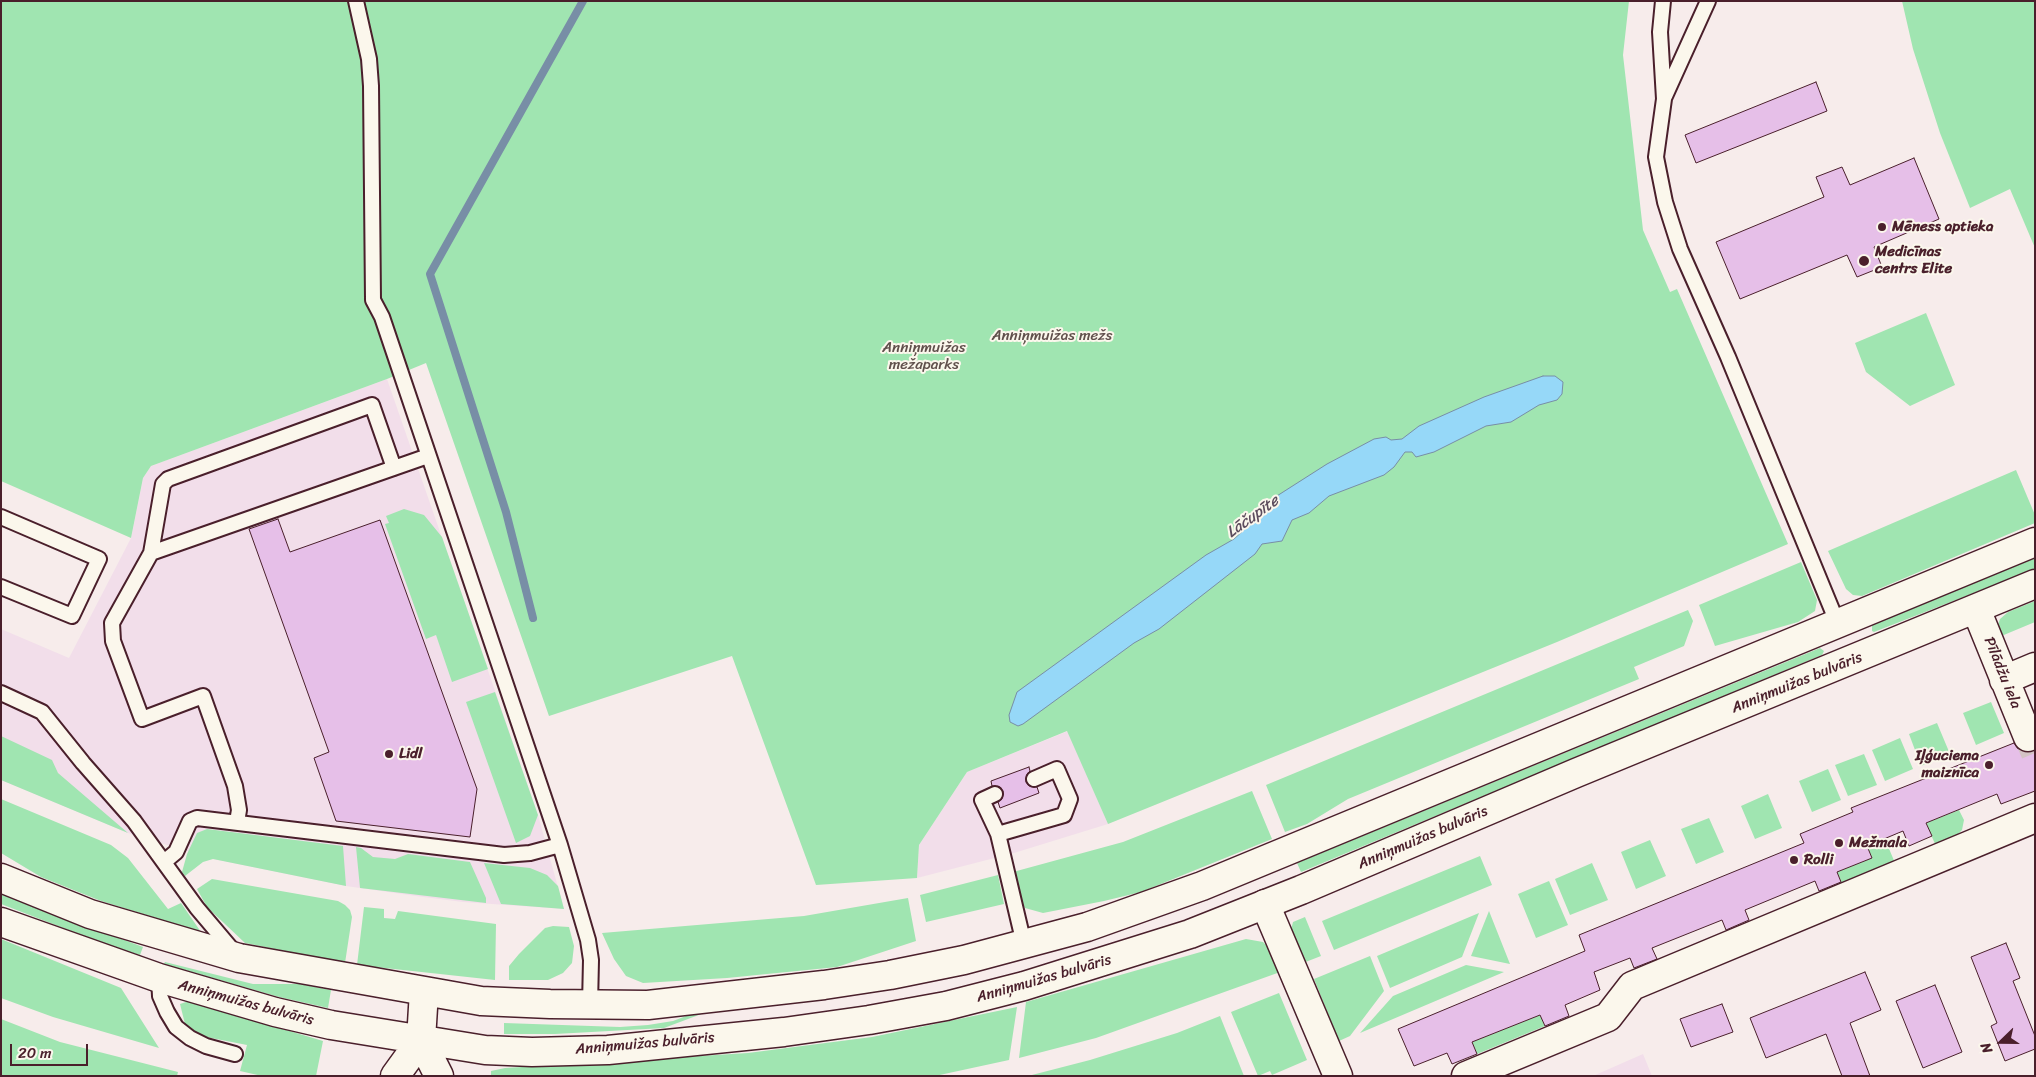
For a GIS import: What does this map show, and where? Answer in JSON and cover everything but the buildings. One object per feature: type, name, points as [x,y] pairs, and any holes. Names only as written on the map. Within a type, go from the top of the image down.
[{"type":"street","points":[[1,878],[90,914],[239,958],[481,1001],[648,1005],[824,985],[890,975],[964,960],[1086,927],[1202,886],[1837,622],[2035,542]]},
{"type":"street","name":"Anniņmuižas bulvāris","points":[[1,922],[167,981],[331,1026],[485,1050],[532,1052],[608,1050],[850,1023],[946,1006],[1024,986],[1190,934],[2035,584]]},
{"type":"street","name":"Pīlādžu iela","points":[[1976,609],[2028,737]]},
{"type":"street","points":[[1837,622],[1853,660]]},
{"type":"street","points":[[2004,680],[2035,667]]},
{"type":"street","points":[[1466,1076],[1608,1017],[1632,986],[2035,818]]},
{"type":"street","points":[[1265,904],[1338,1076]]},
{"type":"street","points":[[167,981],[153,964],[153,952],[161,944],[184,942]]},
{"type":"street","points":[[424,991],[421,1040],[438,1076]]},
{"type":"street","points":[[728,995],[752,1001],[760,1009],[761,1015],[758,1025],[734,1037]]},
{"type":"street","points":[[395,1076],[421,1040]]},
{"type":"lane","points":[[356,1],[369,59],[371,86],[373,300],[382,317],[560,845],[588,940],[591,960],[590,1005]]},
{"type":"lane","points":[[1663,1],[1660,32],[1664,99],[1656,157],[1673,229],[1837,622]]},
{"type":"lane","points":[[1664,99],[1708,1]]},
{"type":"lane","points":[[237,822],[239,810],[235,786],[202,696],[142,719],[113,641],[112,623],[151,553],[161,490],[168,480],[372,406],[394,468]]},
{"type":"lane","points":[[151,553],[428,456]]},
{"type":"lane","points":[[1,517],[99,559],[72,616],[1,587]]},
{"type":"lane","points":[[1,692],[42,712],[83,763],[134,820],[197,908],[239,958]]},
{"type":"lane","points":[[998,834],[1064,815],[1070,799],[1057,769],[1034,779]]},
{"type":"lane","points":[[995,794],[982,800],[998,834],[1024,944]]},
{"type":"lane","points":[[164,862],[176,852],[190,821],[197,818],[504,855],[530,853],[560,845]]},
{"type":"lane","points":[[167,981],[160,996],[176,1027],[190,1038],[206,1046],[235,1054]]},
{"type":"shaded area","points":[[387,379],[538,815],[564,909],[463,902],[416,896],[346,886],[213,859],[128,833],[1,780],[1,629],[69,658],[131,538],[143,478],[151,466]]},
{"type":"shaded area","points":[[1068,731],[1108,824],[1014,853],[917,878],[919,845],[967,772]]},
{"type":"shaded area","points":[[1643,1054],[1652,1076],[1593,1076]]},
{"type":"green space","name":"Anniņmuižas mežaparks","points":[[1,1],[1629,1],[1623,55],[1643,230],[1670,292],[1677,289],[1788,544],[1557,642],[1108,824],[1067,731],[967,772],[919,845],[917,878],[816,885],[732,656],[549,716],[426,363],[151,466],[143,478],[131,538],[1,481]]},
{"type":"green space","points":[[1902,1],[2035,1],[2035,248],[2010,189],[1970,208],[1940,133],[1913,49]]},
{"type":"green space","points":[[1926,313],[1955,385],[1910,406],[1866,372],[1855,343]]},
{"type":"green space","points":[[2016,470],[2035,515],[2035,523],[1862,596],[1853,595],[1846,589],[1828,551]]},
{"type":"green space","points":[[404,509],[424,515],[442,537],[488,669],[452,682],[436,635],[426,639],[385,524],[389,523],[386,516]]},
{"type":"green space","points":[[2035,558],[2035,569],[1874,632],[1872,631],[1872,625]]},
{"type":"green space","points":[[1801,562],[1817,600],[1815,611],[1798,622],[1715,646],[1699,605]]},
{"type":"green space","points":[[2035,601],[2035,622],[1999,637],[1997,627],[2000,619],[2008,612]]},
{"type":"green space","points":[[1688,610],[1693,621],[1684,646],[1634,667],[1639,679],[1348,799],[1307,824],[1285,832],[1266,785]]},
{"type":"green space","points":[[1820,648],[1824,651],[1822,655],[1301,872],[1297,863]]},
{"type":"green space","points":[[495,692],[538,815],[530,836],[516,843],[466,702]]},
{"type":"green space","points":[[1991,702],[2004,733],[1976,745],[1963,713]]},
{"type":"green space","points":[[1937,723],[1950,754],[1921,766],[1909,734]]},
{"type":"green space","points":[[1,736],[52,760],[58,773],[128,833],[1,780]]},
{"type":"green space","points":[[1900,738],[1913,769],[1885,781],[1872,750]]},
{"type":"green space","points":[[1864,754],[1877,785],[1848,796],[1835,765]]},
{"type":"green space","points":[[1828,769],[1841,800],[1812,812],[1799,781]]},
{"type":"green space","points":[[1252,791],[1272,839],[1141,892],[1104,901],[1043,913],[1025,908],[1019,899],[1013,872],[1123,842]]},
{"type":"green space","points":[[1768,794],[1782,828],[1755,839],[1741,806]]},
{"type":"green space","points":[[1,799],[111,845],[128,858],[168,909],[181,903],[201,932],[101,901],[41,877],[1,853]]},
{"type":"green space","points":[[1959,810],[1964,820],[1962,830],[1957,835],[1935,844],[1926,823]]},
{"type":"green space","points":[[1709,818],[1724,852],[1696,864],[1681,829]]},
{"type":"green space","points":[[207,829],[343,846],[346,886],[213,859],[203,862],[185,876],[182,872],[187,854],[197,833]]},
{"type":"green space","points":[[1885,839],[1895,863],[1843,887],[1837,872],[1872,858],[1867,846]]},
{"type":"green space","points":[[1650,840],[1666,876],[1636,889],[1621,852]]},
{"type":"green space","points":[[356,847],[361,848],[373,857],[395,859],[408,854],[470,862],[486,898],[486,903],[360,888]]},
{"type":"green space","points":[[1480,856],[1492,885],[1334,950],[1322,921]]},
{"type":"green space","points":[[484,863],[530,868],[547,875],[558,886],[564,909],[501,904]]},
{"type":"green space","points":[[1592,863],[1608,900],[1570,915],[1555,879]]},
{"type":"green space","points":[[998,875],[1004,904],[926,922],[920,895]]},
{"type":"green space","points":[[212,879],[338,901],[345,905],[350,910],[352,917],[345,963],[245,943],[207,907],[197,889]]},
{"type":"green space","points":[[1549,881],[1568,925],[1536,938],[1518,894]]},
{"type":"green space","points":[[1,894],[143,947],[140,955],[110,946],[1,904]]},
{"type":"green space","points":[[908,898],[916,941],[837,967],[727,978],[643,983],[626,976],[614,959],[602,933],[804,916]]},
{"type":"green space","points":[[364,907],[384,909],[384,918],[395,919],[398,911],[496,924],[495,980],[357,965]]},
{"type":"green space","points":[[1489,911],[1510,964],[1471,956]]},
{"type":"green space","points":[[1479,913],[1462,957],[1390,988],[1377,956]]},
{"type":"green space","points":[[1305,917],[1321,956],[1303,963],[1291,930],[1293,922]]},
{"type":"green space","points":[[553,926],[569,927],[574,946],[572,963],[563,973],[548,980],[509,980],[509,966],[545,928]]},
{"type":"green space","points":[[1,939],[121,988],[159,1048],[53,1017],[1,998]]},
{"type":"green space","points":[[1246,939],[1263,942],[1270,949],[1283,971],[1096,1038],[1019,1058],[1026,1002]]},
{"type":"green space","points":[[1370,956],[1384,991],[1350,1036],[1339,1041],[1314,979]]},
{"type":"green space","points":[[165,962],[253,984],[299,984],[331,990],[328,1008],[279,997],[164,964]]},
{"type":"green space","points":[[1466,965],[1504,972],[1360,1033],[1393,996]]},
{"type":"green space","points":[[1279,993],[1307,1060],[1272,1075],[1270,1071],[1258,1076],[1231,1012]]},
{"type":"green space","points":[[189,1001],[323,1041],[316,1076],[262,1076],[240,1071],[247,1045],[201,1036],[192,1031],[185,1024],[180,1004]]},
{"type":"green space","points":[[1017,1007],[1009,1060],[935,1076],[491,1076],[491,1071],[505,1068],[748,1053],[872,1037]]},
{"type":"green space","points":[[702,1010],[712,1010],[664,1028],[555,1034],[504,1034],[504,1023],[620,1027],[673,1021]]},
{"type":"green space","points":[[1540,1015],[1545,1026],[1477,1054],[1472,1042]]},
{"type":"green space","points":[[1220,1016],[1244,1076],[1028,1076],[1090,1060],[1177,1033]]},
{"type":"green space","points":[[1,1019],[60,1042],[178,1072],[177,1076],[1,1076]]},
{"type":"water","name":"Lāčupīte","points":[[1543,376],[1555,376],[1563,382],[1562,394],[1557,400],[1539,405],[1511,422],[1486,426],[1434,452],[1416,457],[1412,452],[1405,452],[1394,467],[1384,475],[1329,496],[1309,513],[1292,520],[1282,541],[1262,544],[1255,554],[1159,629],[1134,643],[1023,724],[1018,726],[1010,722],[1009,715],[1017,692],[1206,555],[1234,539],[1245,529],[1252,514],[1269,501],[1327,464],[1374,439],[1386,437],[1391,440],[1402,439],[1419,426],[1484,397]]},
{"type":"waterway","points":[[533,618],[506,512],[430,274],[583,1]]},
{"type":"tunnel","points":[[2028,737],[2035,753]]},
{"type":"place","name":"Mēness aptieka","points":[[1882,227]]},
{"type":"place","name":"Medicīnas centrs Elite","points":[[1864,261]]},
{"type":"place","name":"Lidl","points":[[389,754]]},
{"type":"place","name":"Iļģuciema maiznīca","points":[[1989,765]]},
{"type":"place","name":"Mežmala","points":[[1839,843]]},
{"type":"place","name":"Rolli","points":[[1794,860]]},
{"type":"park label","name":"Anniņmuižas mežs","points":[[1052,336]]}]
